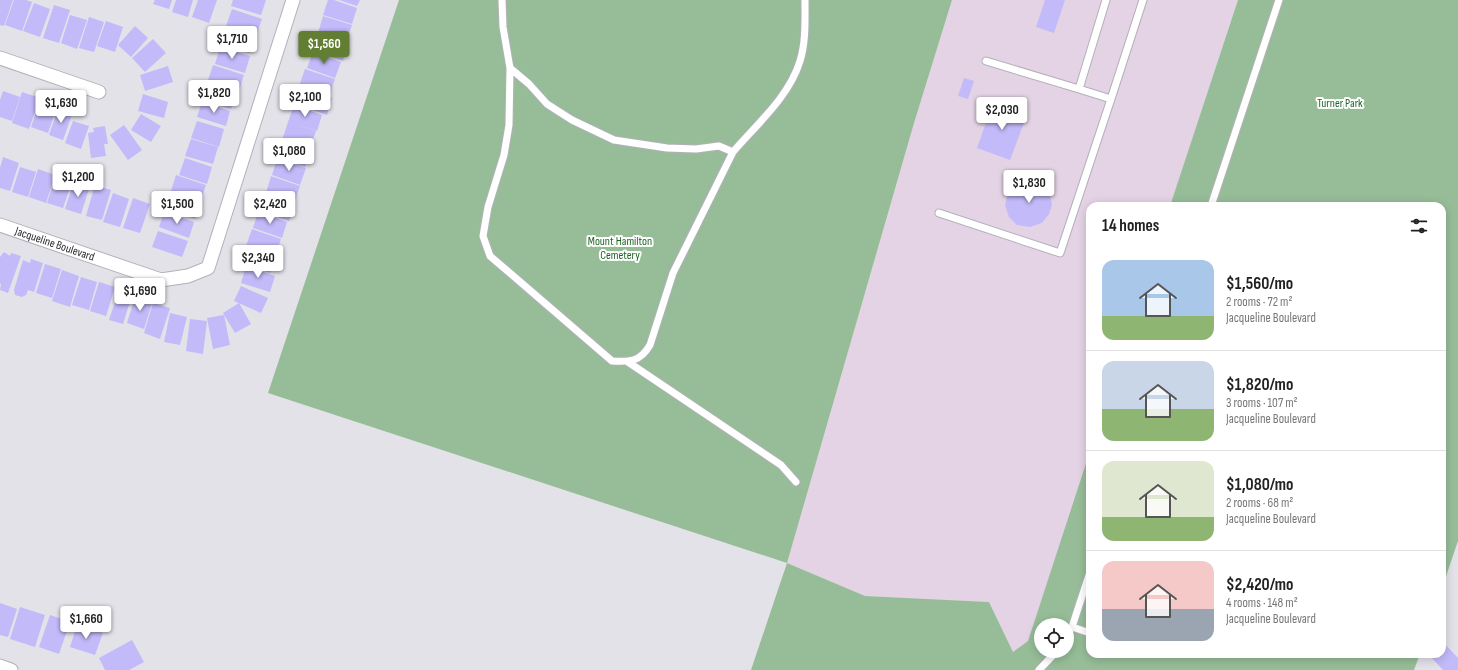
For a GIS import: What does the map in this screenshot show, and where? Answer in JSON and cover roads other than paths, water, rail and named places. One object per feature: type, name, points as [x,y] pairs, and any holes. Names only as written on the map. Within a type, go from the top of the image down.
[{"type":"street","name":"Jacqueline Boulevard","points":[[0,225],[161,280],[188,276],[208,268],[293,0]]},
{"type":"street","points":[[0,58],[99,92]]},
{"type":"street","points":[[0,666],[11,670]]},
{"type":"lane","points":[[502,0],[503,27],[510,68],[509,125],[499,174],[488,208],[483,236],[490,256],[612,361],[628,362],[644,355],[650,345],[673,272],[733,152],[786,91],[800,61],[805,29],[805,0]]},
{"type":"lane","points":[[1079,89],[1106,0]]},
{"type":"lane","points":[[940,213],[1060,253],[1143,0]]},
{"type":"lane","points":[[1212,202],[1279,0]]},
{"type":"lane","points":[[986,61],[1111,99]]},
{"type":"lane","points":[[510,68],[529,84],[547,104],[572,120],[614,140],[667,148],[696,149],[719,146],[733,152]]},
{"type":"lane","points":[[628,362],[782,465],[796,482]]},
{"type":"lane","points":[[1074,621],[1086,584]]},
{"type":"lane","points":[[1074,628],[1086,632]]},
{"type":"lane","points":[[1039,670],[1050,658]]},
{"type":"park label","name":"Turner Park","points":[[1340,103]]},
{"type":"park label","name":"Mount Hamilton Cemetery","points":[[620,248]]}]
